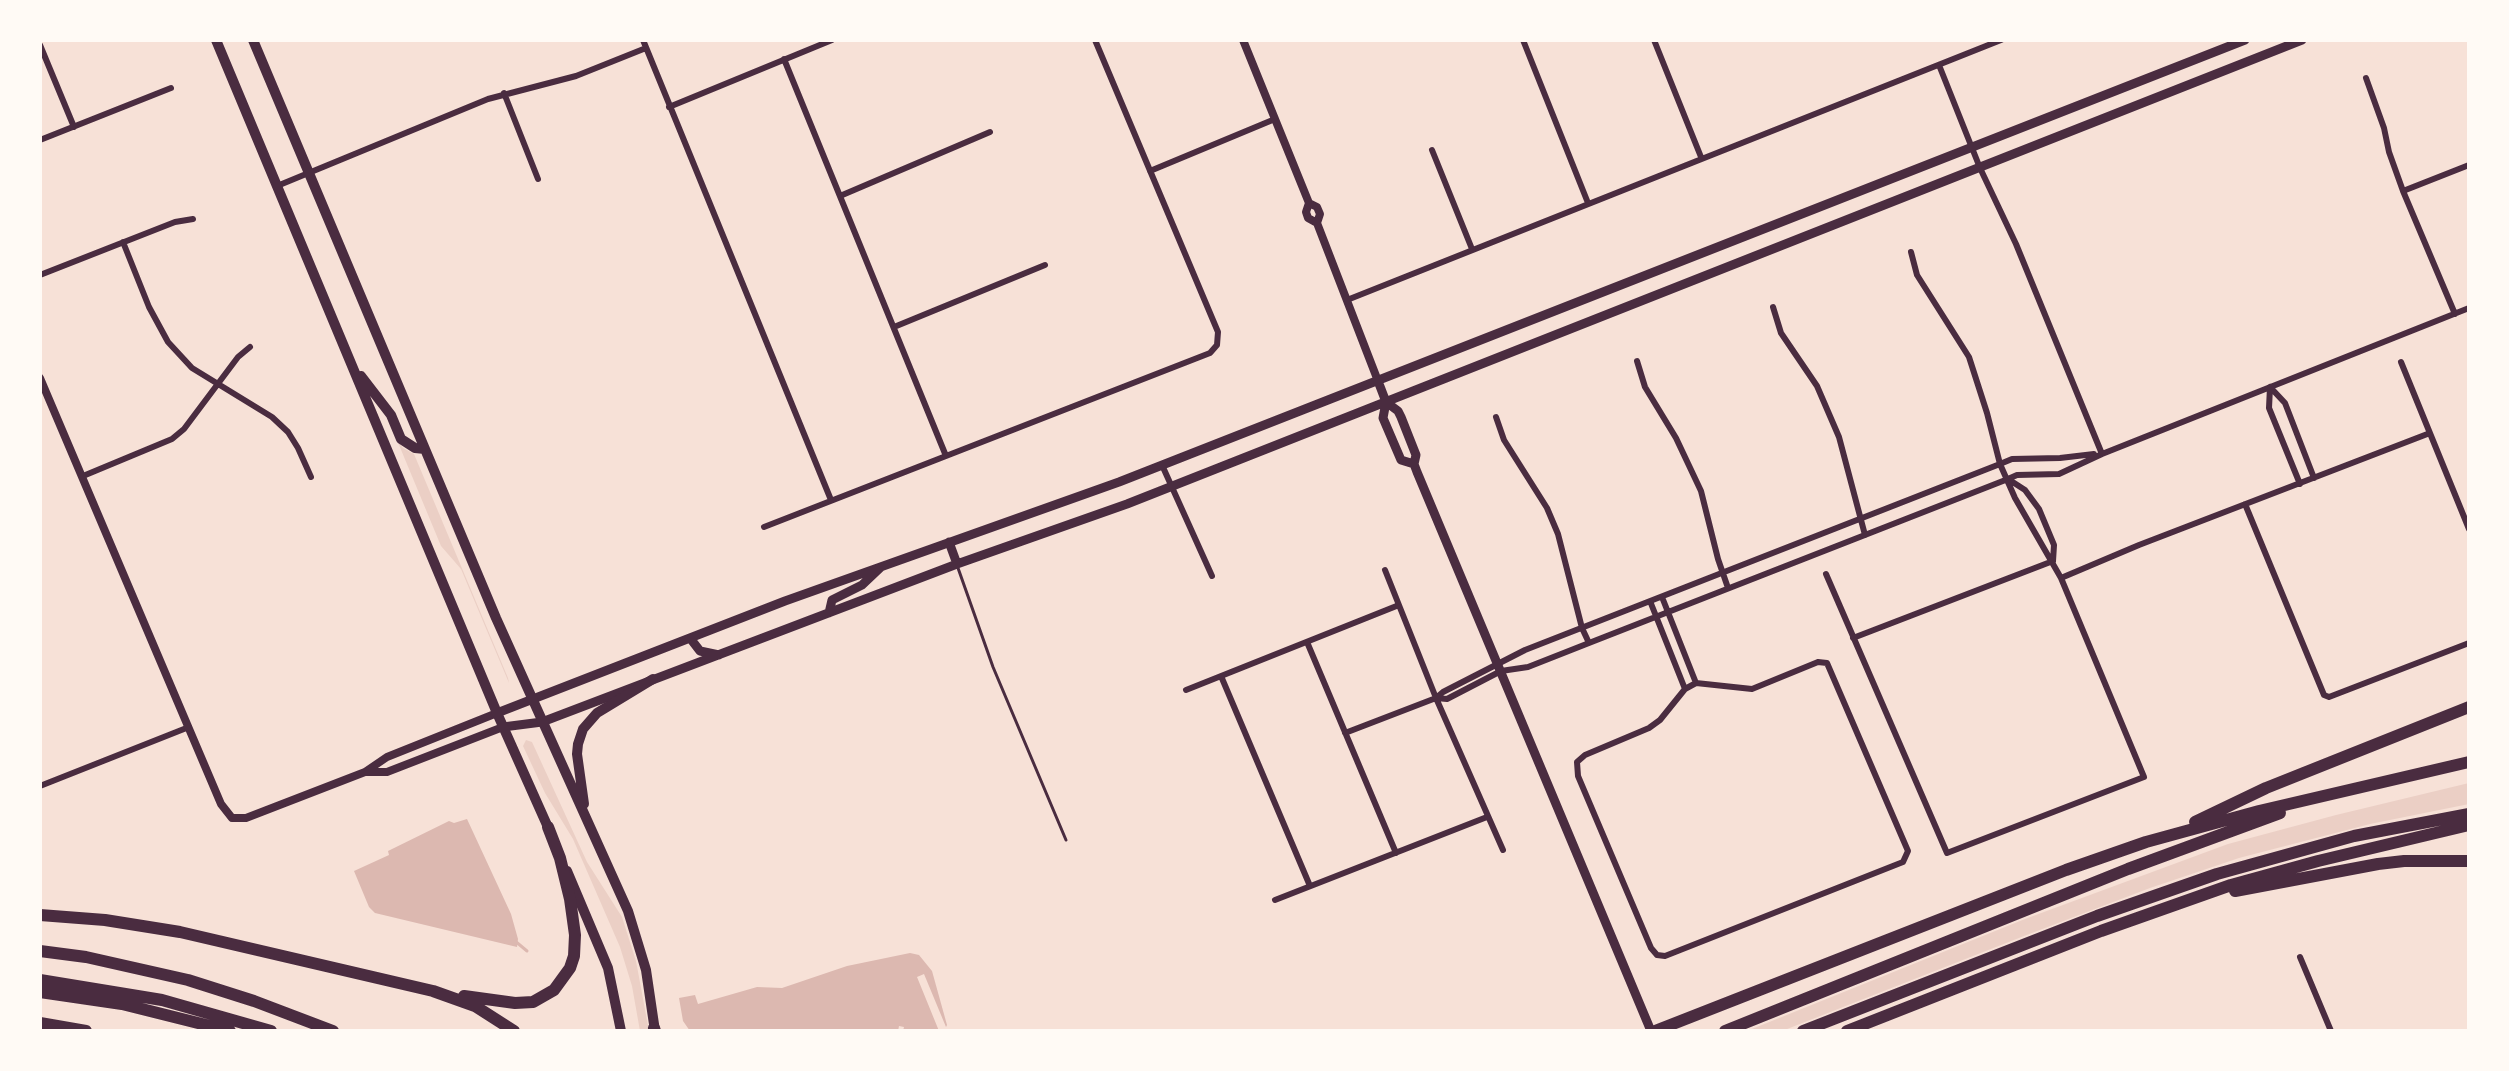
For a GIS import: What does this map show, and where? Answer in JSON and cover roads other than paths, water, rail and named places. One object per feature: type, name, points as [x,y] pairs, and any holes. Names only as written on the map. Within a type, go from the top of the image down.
[{"type":"highway","points":[[2162,838],[2266,788],[2469,707]]},
{"type":"highway","points":[[1653,1031],[2066,870],[2162,838],[2240,816],[2469,762]]},
{"type":"highway","points":[[1725,1031],[2110,876],[2330,794]]},
{"type":"highway","points":[[1803,1031],[2097,916],[2217,874],[2354,836],[2469,814]]},
{"type":"highway","points":[[1847,1031],[2188,900],[2281,870],[2469,825]]},
{"type":"highway","points":[[40,915],[105,920],[180,932],[433,991],[527,1003],[544,997],[563,981],[573,962],[575,935],[566,880],[548,827]]},
{"type":"highway","points":[[2188,900],[2378,864],[2469,861]]},
{"type":"highway","points":[[40,951],[86,957],[188,980],[333,1031]]},
{"type":"highway","points":[[40,980],[138,1001],[230,1031]]},
{"type":"highway","points":[[433,991],[475,1006],[514,1031]]},
{"type":"highway","points":[[40,992],[200,1009],[271,1031]]},
{"type":"highway","points":[[40,1023],[86,1031]]},
{"type":"main road","points":[[216,40],[500,720],[599,942],[612,984],[621,1031]]},
{"type":"main road","points":[[253,40],[532,700],[635,931],[648,980],[655,1030]]},
{"type":"main road","points":[[500,720],[542,722],[957,564],[1171,487],[1386,402],[1976,158],[2245,40]]},
{"type":"main road","points":[[500,720],[532,700],[883,565],[1162,465],[1976,158],[2302,40]]},
{"type":"main road","points":[[353,365],[391,415],[401,439],[415,448],[425,449]]},
{"type":"main road","points":[[1378,381],[1386,402],[1401,417],[1416,455],[1414,464],[1653,1031]]},
{"type":"main road","points":[[1386,402],[1383,418],[1401,460],[1414,464]]},
{"type":"main road","points":[[949,542],[957,564]]},
{"type":"main road","points":[[829,613],[832,600],[865,583],[883,565]]},
{"type":"main road","points":[[690,638],[700,651],[723,655]]},
{"type":"main road","points":[[586,818],[577,754],[582,732],[597,713],[653,679]]},
{"type":"street","points":[[669,107],[832,40]]},
{"type":"street","points":[[764,527],[1210,353],[1217,345],[1218,332],[1095,40]]},
{"type":"street","points":[[1243,40],[1309,203],[1317,207],[1320,214],[1317,223],[1378,381]]},
{"type":"street","points":[[1523,40],[1588,203]]},
{"type":"street","points":[[1654,40],[1701,157]]},
{"type":"street","points":[[1347,300],[2001,40]]},
{"type":"street","points":[[277,186],[504,93],[576,76],[644,44],[831,500]]},
{"type":"street","points":[[40,45],[74,127]]},
{"type":"street","points":[[784,59],[946,456]]},
{"type":"street","points":[[1939,65],[2102,454]]},
{"type":"street","points":[[2366,78],[2403,191],[2455,314]]},
{"type":"street","points":[[40,140],[171,88]]},
{"type":"street","points":[[504,93],[538,179]]},
{"type":"street","points":[[1150,171],[1275,119]]},
{"type":"street","points":[[840,196],[990,132]]},
{"type":"street","points":[[1432,150],[1472,249]]},
{"type":"street","points":[[2403,191],[2469,165]]},
{"type":"street","points":[[40,275],[175,222],[193,219]]},
{"type":"street","points":[[123,242],[149,307],[168,342],[192,368],[272,417],[288,432],[311,477]]},
{"type":"street","points":[[1826,574],[1947,853],[2144,777],[2061,578],[2015,498],[2000,464],[1969,357],[1917,275],[1911,252]]},
{"type":"street","points":[[894,327],[1045,265]]},
{"type":"street","points":[[1773,307],[1781,333],[1826,404],[1839,437],[1865,535]]},
{"type":"street","points":[[1500,668],[1528,667],[2017,475],[2059,474],[2102,454],[2469,308]]},
{"type":"street","points":[[83,476],[172,439],[184,429],[238,357],[250,347]]},
{"type":"street","points":[[1637,361],[1645,387],[1676,438],[1701,491],[1728,588]]},
{"type":"street","points":[[2401,362],[2469,529]]},
{"type":"street","points":[[40,378],[189,727],[227,814],[232,818],[246,818],[365,772],[387,757],[500,720]]},
{"type":"street","points":[[2270,387],[2285,403],[2314,478]]},
{"type":"street","points":[[2270,387],[2269,408],[2300,484]]},
{"type":"street","points":[[1496,417],[1504,440],[1547,508],[1558,534],[1582,628],[1589,643]]},
{"type":"street","points":[[2061,578],[2430,433]]},
{"type":"street","points":[[1345,733],[1436,698],[1443,692],[1500,668],[1525,650],[2012,459],[2102,454]]},
{"type":"street","points":[[1162,465],[1212,576]]},
{"type":"street","points":[[2008,479],[2025,490],[2039,509],[2054,545],[2053,561]]},
{"type":"street","points":[[2245,504],[2324,695],[2329,697],[2469,643]]},
{"type":"street","points":[[1853,638],[2053,561]]},
{"type":"street","points":[[1385,570],[1436,698],[1503,850]]},
{"type":"street","points":[[1662,597],[1696,683]]},
{"type":"street","points":[[1650,601],[1685,689]]},
{"type":"street","points":[[1186,690],[1399,605]]},
{"type":"street","points":[[1307,642],[1396,853]]},
{"type":"street","points":[[1818,662],[1827,663],[1908,851],[1903,862],[1665,956],[1657,955],[1651,948],[1578,776],[1577,762],[1585,755],[1649,728],[1660,720],[1685,689],[1696,683],[1752,689],[1818,662]]},
{"type":"street","points":[[1221,676],[1310,886]]},
{"type":"street","points":[[365,772],[387,772],[500,720]]},
{"type":"street","points":[[40,786],[189,727]]},
{"type":"street","points":[[1275,900],[1487,817]]},
{"type":"street","points":[[2300,957],[2331,1031]]},
{"type":"lane","points":[[957,564],[993,667],[1066,840]]},
{"type":"waterway","points":[[515,941],[527,951]]}]
